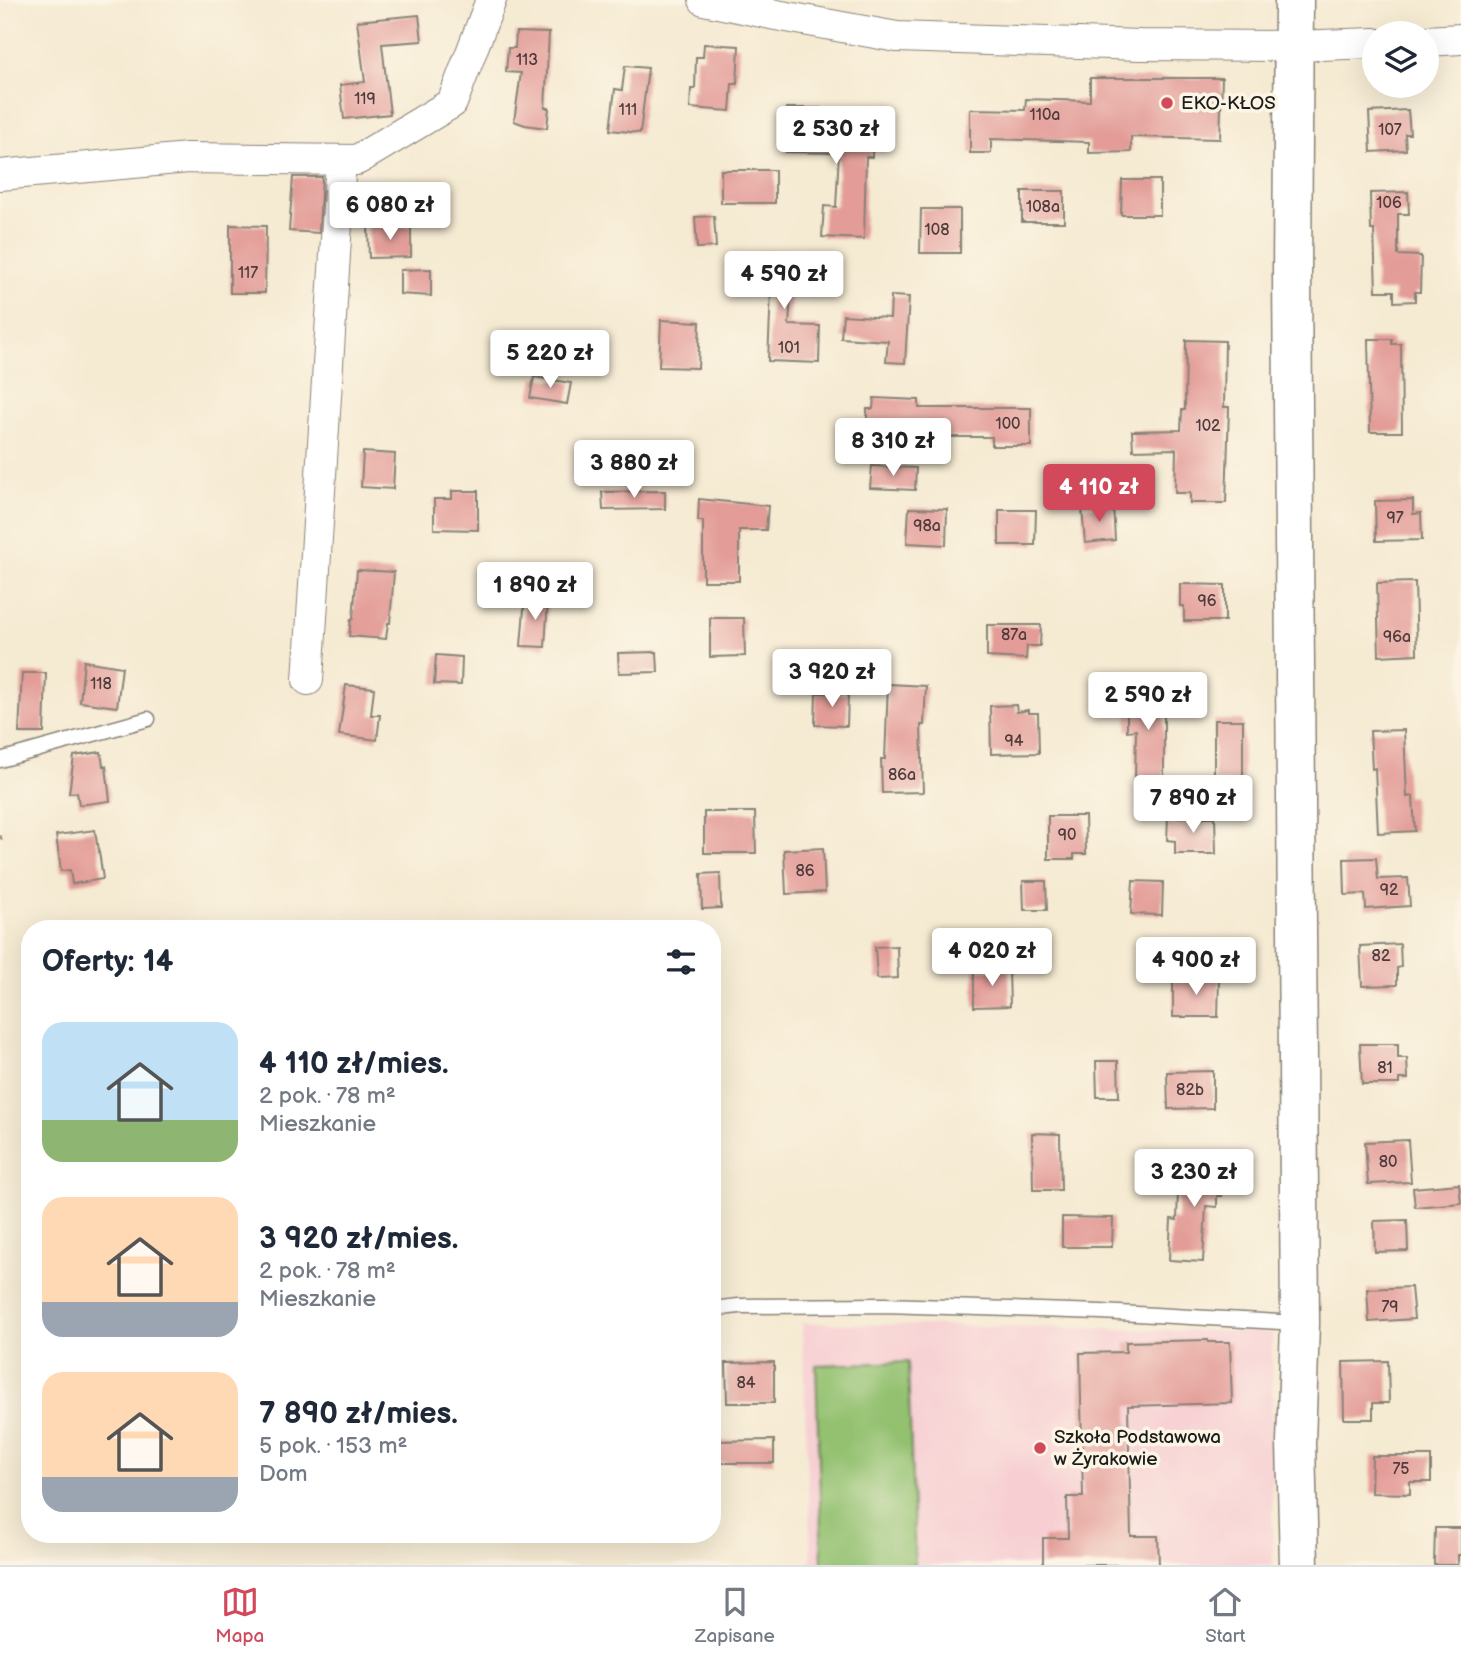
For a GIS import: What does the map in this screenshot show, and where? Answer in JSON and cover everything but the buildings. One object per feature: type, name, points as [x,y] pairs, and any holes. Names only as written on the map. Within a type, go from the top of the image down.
[{"type":"street","points":[[0,175],[188,158],[357,160],[452,103],[491,0]]},
{"type":"street","points":[[704,0],[897,37],[1141,45],[1362,43]]},
{"type":"street","points":[[1294,0],[1292,287],[1300,1323],[1296,1443],[1298,1565]]},
{"type":"street","points":[[1439,40],[1461,39]]},
{"type":"street","points":[[308,680],[341,160]]},
{"type":"lane","points":[[0,760],[148,719]]},
{"type":"lane","points":[[721,1308],[885,1305],[1101,1312],[1300,1323]]},
{"type":"shaded area","name":"Szkoła Podstawowa w Żyrakowie","points":[[802,1323],[1272,1332],[1273,1565],[811,1565]]},
{"type":"green space","points":[[908,1362],[915,1565],[822,1565],[816,1365]]},
{"type":"place","name":"EKO-KŁOS","points":[[1167,103]]},
{"type":"place","name":"Szkoła Podstawowa w Żyrakowie","points":[[1040,1448]]}]
